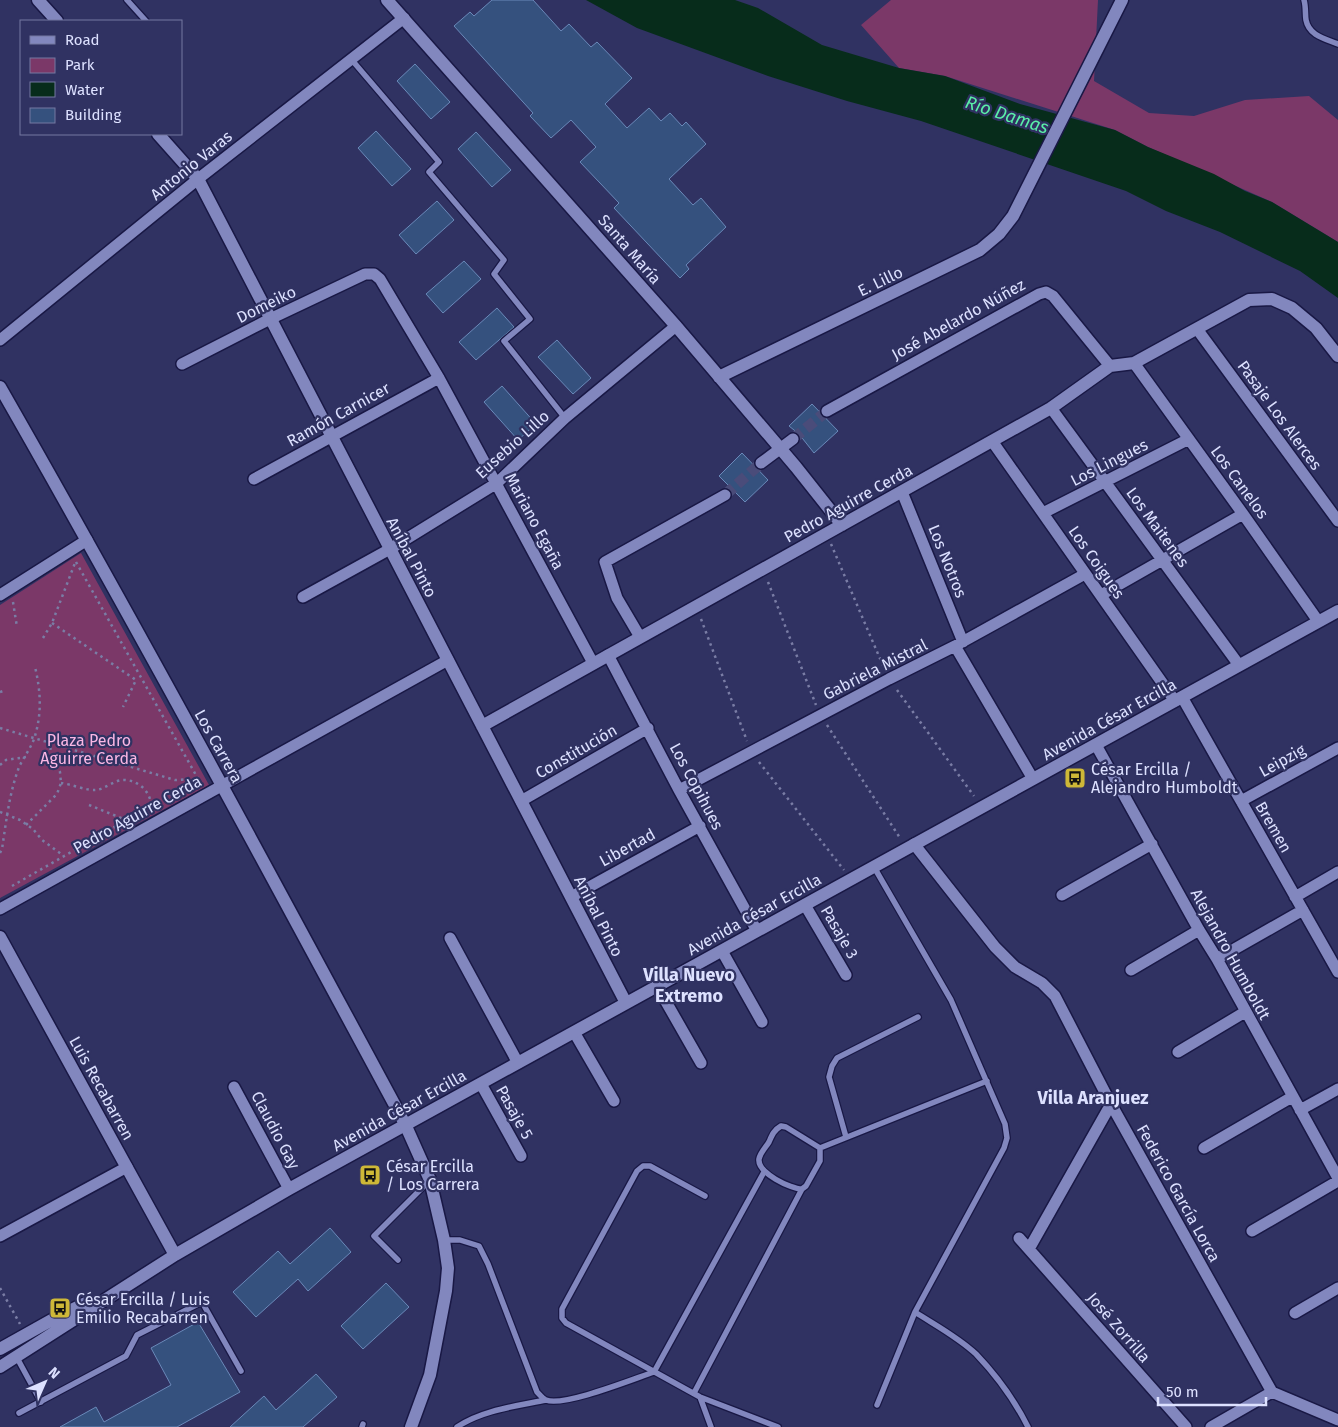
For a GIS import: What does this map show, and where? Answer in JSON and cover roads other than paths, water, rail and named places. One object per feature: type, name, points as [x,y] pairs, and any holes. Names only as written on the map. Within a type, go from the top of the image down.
[{"type":"street","points":[[38,0],[56,20]]},
{"type":"street","name":"Santa María","points":[[387,0],[676,326],[842,525]]},
{"type":"street","name":"E. Lillo","points":[[719,377],[980,250],[999,234],[1013,216],[1122,0]]},
{"type":"street","name":"Antonio Varas","points":[[0,340],[198,179],[404,18]]},
{"type":"street","name":"Aníbal Pinto","points":[[159,135],[198,179],[626,1004]]},
{"type":"street","name":"Domeiko","points":[[182,364],[270,319],[365,274]]},
{"type":"street","name":"Mariano Egaña","points":[[365,274],[374,274],[380,279],[439,378],[593,663]]},
{"type":"street","name":"José Abelardo Núñez","points":[[827,411],[1039,294],[1046,292],[1053,296],[1110,366]]},
{"type":"street","points":[[1110,366],[1134,364],[1248,300],[1272,299],[1292,308],[1316,328],[1338,356]]},
{"type":"street","name":"Eusebio Lillo","points":[[303,597],[390,549],[497,483],[565,418],[676,326]]},
{"type":"street","name":"Pasaje Los Alerces","points":[[1197,329],[1338,520]]},
{"type":"street","name":"Los Canelos","points":[[1134,364],[1318,621]]},
{"type":"street","name":"Pedro Aguirre Cerda","points":[[482,726],[1050,408],[1110,366]]},
{"type":"street","name":"Ramón Carnicer","points":[[254,479],[439,378]]},
{"type":"street","name":"Los Carrera","points":[[0,387],[222,785],[405,1124],[430,1180],[444,1240],[448,1268],[446,1291],[430,1375],[411,1427]]},
{"type":"street","name":"Los Maitenes","points":[[1050,408],[1239,665]]},
{"type":"street","points":[[761,463],[781,450],[793,439]]},
{"type":"street","name":"Los Lingues","points":[[1043,514],[1189,439]]},
{"type":"street","name":"Los Coigues","points":[[992,441],[1100,595],[1178,699]]},
{"type":"street","name":"Los Notros","points":[[902,492],[959,644],[1032,779]]},
{"type":"street","points":[[640,636],[617,598],[605,562],[725,495]]},
{"type":"street","points":[[1100,595],[1243,514]]},
{"type":"street","points":[[0,595],[72,556],[87,540]]},
{"type":"street","name":"Gabriela Mistral","points":[[679,790],[959,644],[1085,574]]},
{"type":"street","name":"Avenida César Ercilla","points":[[0,1367],[175,1255],[289,1189],[1032,779],[1096,746],[1318,621],[1338,612]]},
{"type":"street","name":"Los Copihues","points":[[608,655],[679,790],[757,931]]},
{"type":"street","name":"Pedro Aguirre Cerda","points":[[0,909],[448,660]]},
{"type":"street","name":"Bremen","points":[[1178,699],[1241,801],[1338,972]]},
{"type":"street","name":"Constitución","points":[[521,801],[648,728]]},
{"type":"street","name":"Alejandro Humboldt","points":[[1096,746],[1217,959],[1338,1180]]},
{"type":"street","name":"Leipzig","points":[[1241,801],[1338,748]]},
{"type":"street","name":"Libertad","points":[[571,897],[700,826]]},
{"type":"street","name":"Federico García Lorca","points":[[914,844],[995,947],[1015,966],[1042,983],[1055,996],[1112,1104],[1272,1392]]},
{"type":"street","points":[[1062,895],[1152,844]]},
{"type":"street","points":[[1295,896],[1338,872]]},
{"type":"street","name":"Pasaje 3","points":[[805,905],[846,975]]},
{"type":"street","points":[[1217,959],[1303,910]]},
{"type":"street","points":[[1131,970],[1199,930]]},
{"type":"street","name":"Luis Recabarren","points":[[0,937],[175,1255]]},
{"type":"street","points":[[450,938],[518,1063]]},
{"type":"street","points":[[722,951],[762,1022]]},
{"type":"street","points":[[657,986],[701,1063]]},
{"type":"street","points":[[1178,1052],[1245,1012]]},
{"type":"street","points":[[574,1032],[614,1101]]},
{"type":"street","name":"Pasaje 5","points":[[481,1084],[521,1156]]},
{"type":"street","name":"Claudio Gay","points":[[234,1087],[289,1189]]},
{"type":"street","points":[[1300,1110],[1338,1089]]},
{"type":"street","points":[[1204,1148],[1292,1097]]},
{"type":"street","points":[[1028,1249],[1112,1104]]},
{"type":"street","points":[[0,1236],[127,1167]]},
{"type":"street","points":[[1252,1231],[1338,1180]]},
{"type":"street","name":"José Zorrilla","points":[[1019,1238],[1186,1427]]},
{"type":"street","name":"Avenida César Ercilla","points":[[0,1349],[57,1317],[136,1280]]},
{"type":"street","points":[[1295,1313],[1338,1288]]},
{"type":"street","points":[[1211,1427],[1272,1392],[1338,1420]]},
{"type":"lane","points":[[127,0],[145,20]]},
{"type":"lane","points":[[1304,0],[1306,18],[1310,29],[1319,36],[1338,44]]},
{"type":"lane","points":[[352,59],[438,162],[429,172],[504,260],[494,274],[530,319],[504,341],[565,418]]},
{"type":"lane","points":[[874,867],[951,1000],[1005,1124],[1007,1138],[1004,1148],[915,1312],[877,1404]]},
{"type":"lane","points":[[846,1138],[829,1077],[836,1058],[918,1017]]},
{"type":"lane","points":[[820,1148],[987,1081]]},
{"type":"lane","points":[[802,1189],[796,1189],[764,1172],[759,1158],[776,1129],[781,1126],[786,1127],[820,1148]]},
{"type":"lane","points":[[694,1393],[802,1189],[806,1186],[820,1161],[820,1148]]},
{"type":"lane","points":[[705,1196],[650,1166],[643,1166],[637,1171],[562,1309],[562,1318],[566,1323],[700,1397],[778,1427]]},
{"type":"lane","points":[[457,1427],[463,1422],[489,1413],[546,1400],[562,1401],[654,1372],[764,1172]]},
{"type":"lane","points":[[398,1260],[374,1236],[430,1180]]},
{"type":"lane","points":[[444,1240],[460,1240],[478,1246],[488,1264],[537,1392],[546,1400]]},
{"type":"lane","points":[[20,1413],[126,1356],[137,1335],[202,1302],[241,1371]]},
{"type":"lane","points":[[915,1312],[948,1332],[975,1354],[1020,1411],[1028,1427]]},
{"type":"lane","points":[[16,1356],[41,1402]]},
{"type":"lane","points":[[700,1397],[711,1427]]},
{"type":"water","name":"Río Damas","points":[[586,0],[735,0],[758,8],[822,45],[899,68],[945,76],[1020,104],[1115,130],[1148,147],[1214,174],[1245,191],[1272,202],[1338,242],[1338,298],[1300,271],[1220,232],[1166,211],[1126,191],[921,121],[847,101],[768,76],[637,28]]},
{"type":"tunnel","points":[[793,439],[827,411]]},
{"type":"tunnel","points":[[725,495],[761,463]]},
{"type":"place","name":"César Ercilla / Alejandro Humboldt","points":[[1075,778]]},
{"type":"place","name":"César Ercilla / Los Carrera","points":[[370,1175]]},
{"type":"place","name":"César Ercilla / Luis Emilio Recabarren","points":[[60,1308]]},
{"type":"district","name":"Villa Nuevo Extremo","points":[[689,985]]},
{"type":"district","name":"Villa Aranjuez","points":[[1093,1098]]},
{"type":"park label","name":"Plaza Pedro Aguirre Cerda","points":[[89,749]]}]
